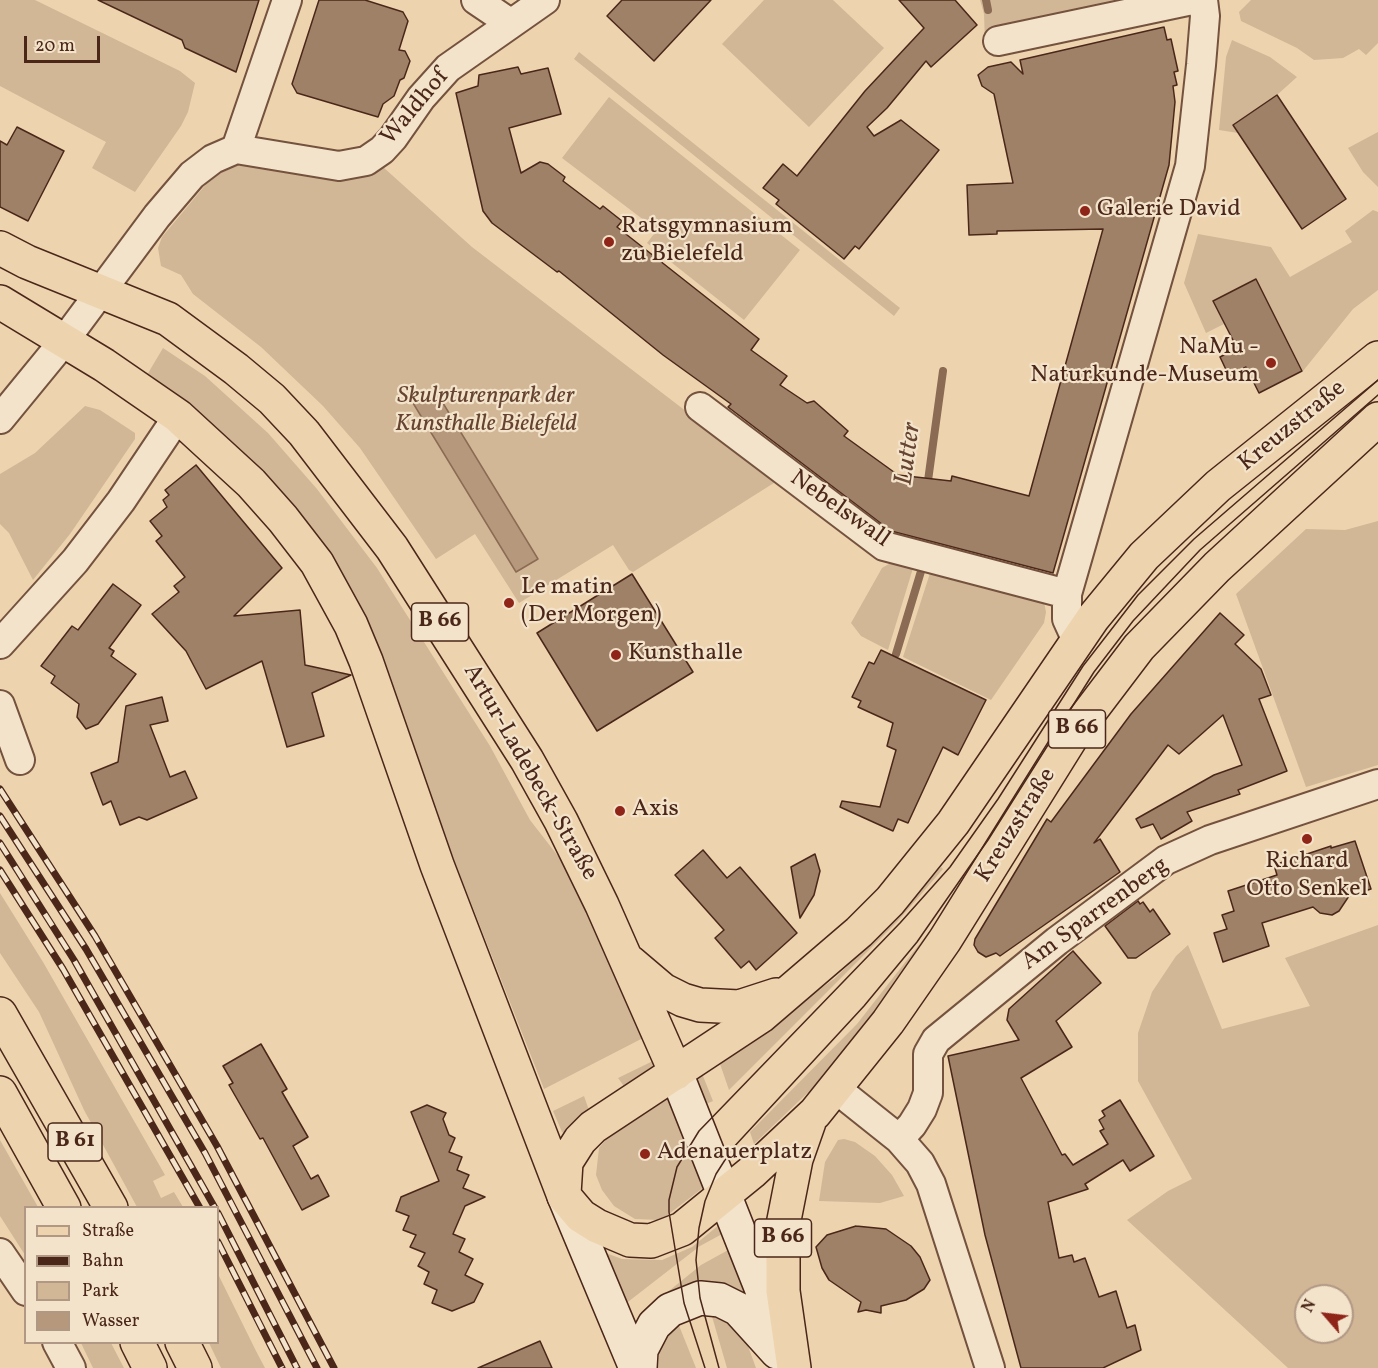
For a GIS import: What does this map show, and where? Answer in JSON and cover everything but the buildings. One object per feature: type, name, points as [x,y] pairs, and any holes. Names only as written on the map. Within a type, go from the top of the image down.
[{"type":"main road","name":"B 66","points":[[0,249],[101,292]]},
{"type":"main road","name":"Artur-Ladebeck-Straße","points":[[101,292],[168,319],[236,369],[288,415],[346,485],[392,548],[526,760],[561,820],[676,1073]]},
{"type":"main road","name":"B 66","points":[[0,302],[131,382],[178,416],[220,452],[283,519],[317,563],[351,625],[437,865],[564,1196],[581,1216],[597,1226],[630,1240],[651,1241],[682,1229],[724,1196]]},
{"type":"main road","name":"Kreuzstraße","points":[[676,1073],[760,1016],[859,932],[919,868],[1004,751],[1077,641],[1125,576],[1176,524],[1218,486],[1378,358]]},
{"type":"main road","name":"Kreuzstraße","points":[[724,1196],[825,1101],[888,1022],[950,932],[1076,730],[1139,647],[1217,567],[1378,419]]},
{"type":"main road","name":"B 66","points":[[626,959],[663,990],[684,1000],[717,1008],[755,1004],[799,984]]},
{"type":"main road","name":"B 61","points":[[0,1014],[110,1206]]},
{"type":"main road","points":[[638,1368],[564,1196],[566,1162],[580,1140],[610,1114],[676,1073],[793,1368]]},
{"type":"main road","name":"B 61","points":[[0,1093],[63,1206]]},
{"type":"main road","name":"B 66","points":[[793,1368],[783,1291],[783,1225],[798,1150],[825,1101]]},
{"type":"main road","points":[[638,1368],[642,1350],[654,1325],[670,1310],[700,1298],[720,1300],[738,1310],[793,1368]]},
{"type":"main road","points":[[138,1344],[150,1368]]},
{"type":"main road","points":[[183,1344],[195,1368]]},
{"type":"street","points":[[0,419],[64,341],[156,216],[192,175],[213,159],[236,148],[287,0]]},
{"type":"street","points":[[476,0],[510,23]]},
{"type":"street","name":"Waldhof","points":[[236,148],[339,166],[366,161],[382,150],[393,138],[422,98],[448,68],[545,0]]},
{"type":"street","points":[[998,41],[1192,0]]},
{"type":"street","points":[[1077,641],[1067,619],[1067,594],[1190,166],[1201,76],[1205,16],[1203,0]]},
{"type":"street","name":"Nebelswall","points":[[700,407],[884,546],[1067,594]]},
{"type":"street","points":[[0,644],[75,561],[121,501],[178,416]]},
{"type":"street","points":[[0,705],[20,760]]},
{"type":"street","name":"Am Sparrenberg","points":[[899,1139],[912,1125],[928,1093],[928,1054],[936,1040],[1057,941],[1166,860],[1210,840],[1378,784]]},
{"type":"street","points":[[825,1101],[899,1139],[921,1162],[932,1184],[990,1368]]},
{"type":"street","points":[[0,1252],[24,1288]]},
{"type":"street","points":[[58,1344],[71,1368]]},
{"type":"green space","points":[[0,0],[35,0],[180,71],[195,83],[188,112],[181,126],[135,192],[92,168],[106,142],[0,86]]},
{"type":"green space","points":[[764,0],[833,0],[884,48],[809,127],[722,44]]},
{"type":"green space","points":[[980,0],[1133,0],[985,42],[984,14]]},
{"type":"green space","points":[[1251,0],[1378,0],[1378,43],[1366,55],[1359,49],[1343,58],[1314,60],[1297,48],[1241,21],[1239,12]]},
{"type":"green space","points":[[1232,40],[1270,57],[1297,77],[1277,95],[1233,125],[1238,133],[1219,130],[1226,57]]},
{"type":"green space","points":[[579,52],[900,308],[894,316],[574,59]]},
{"type":"green space","points":[[609,97],[800,250],[744,320],[647,243],[657,230],[562,158]]},
{"type":"green space","points":[[1378,132],[1378,187],[1363,172],[1348,148]]},
{"type":"green space","name":"Skulpturenpark der Kunsthalle Bielefeld","points":[[257,165],[350,178],[374,173],[383,167],[472,247],[777,481],[633,572],[629,570],[613,545],[519,603],[475,534],[436,559],[360,448],[323,406],[261,347],[193,294],[181,275],[161,266],[158,248],[162,237],[212,177],[236,166]]},
{"type":"green space","points":[[1373,210],[1378,212],[1378,290],[1353,309],[1303,371],[1256,279],[1213,300],[1224,324],[1206,333],[1184,283],[1198,234],[1271,247],[1290,277],[1352,242],[1345,231]]},
{"type":"green space","points":[[163,348],[205,376],[268,433],[317,489],[377,568],[490,746],[530,820],[572,874],[645,1037],[544,1089],[353,602],[147,375]]},
{"type":"green space","points":[[85,406],[100,410],[135,433],[135,439],[70,534],[33,580],[9,533],[0,524],[0,474],[35,453]]},
{"type":"green space","points":[[1378,521],[1378,765],[1306,787],[1236,594],[1306,529],[1345,530]]},
{"type":"green space","points":[[894,561],[914,565],[888,650],[861,636],[851,623],[882,568]]},
{"type":"green space","points":[[931,570],[1043,597],[1046,612],[1044,623],[991,700],[903,657]]},
{"type":"green space","points":[[941,867],[943,869],[897,922],[729,1090],[719,1061],[834,979],[895,920]]},
{"type":"green space","points":[[0,893],[43,962],[165,1175],[153,1181],[161,1198],[174,1192],[182,1206],[136,1206],[84,1110],[39,1012],[0,953]]},
{"type":"green space","points":[[946,910],[866,1028],[821,1080],[754,1144],[750,1132],[857,1024]]},
{"type":"green space","points":[[1378,925],[1378,1368],[1288,1368],[1127,1220],[1168,1191],[1192,1179],[1138,1081],[1138,1033],[1152,992],[1176,956],[1188,945],[1222,1029],[1310,1006],[1285,958]]},
{"type":"green space","points":[[655,1060],[659,1070],[626,1089],[618,1078]]},
{"type":"green space","points":[[701,1071],[713,1101],[706,1104],[695,1077]]},
{"type":"green space","name":"Adenauerplatz","points":[[668,1093],[704,1187],[659,1220],[635,1219],[614,1206],[602,1190],[596,1175],[599,1148],[618,1125]]},
{"type":"green space","points":[[584,1096],[590,1113],[566,1134],[562,1132],[553,1111]]},
{"type":"green space","points":[[0,1140],[37,1206],[24,1206],[24,1253],[0,1216]]},
{"type":"green space","points":[[838,1140],[855,1142],[875,1156],[892,1175],[904,1196],[880,1203],[819,1201],[825,1162]]},
{"type":"green space","points":[[719,1225],[724,1233],[700,1246],[624,1305],[603,1252],[622,1259],[662,1260],[692,1247]]},
{"type":"green space","points":[[730,1249],[746,1292],[744,1294],[636,1331],[632,1327],[654,1303],[701,1265]]},
{"type":"green space","points":[[219,1276],[265,1368],[221,1368],[209,1344],[219,1344]]},
{"type":"green space","points":[[711,1313],[731,1322],[745,1338],[756,1368],[727,1368]]},
{"type":"green space","points":[[678,1323],[696,1368],[658,1368],[659,1352],[669,1332]]},
{"type":"green space","points":[[81,1344],[112,1344],[124,1368],[93,1368]]},
{"type":"water","points":[[435,390],[538,559],[516,572],[413,403]]},
{"type":"waterway","name":"Lutter","points":[[986,0],[988,10]]},
{"type":"waterway","name":"Lutter","points":[[927,488],[943,371]]},
{"type":"waterway","name":"Lutter","points":[[896,654],[922,568]]},
{"type":"tram line","points":[[705,1368],[684,1303],[669,1212],[669,1200],[677,1167],[699,1131],[900,923],[950,867],[998,799],[1083,666],[1138,595],[1194,539],[1378,380]]},
{"type":"tram line","points":[[719,1368],[700,1298],[696,1260],[699,1228],[705,1201],[716,1174],[732,1149],[864,1006],[917,942],[988,840],[1094,672],[1133,621],[1200,550],[1378,395]]},
{"type":"railway","points":[[0,789],[95,936],[217,1146],[334,1368]]},
{"type":"railway","points":[[0,816],[86,949],[205,1153],[317,1368]]},
{"type":"railway","points":[[0,843],[74,960],[214,1206]]},
{"type":"railway","points":[[0,870],[63,969],[199,1206]]},
{"type":"railway","points":[[219,1215],[297,1368]]},
{"type":"railway","points":[[219,1244],[282,1368]]},
{"type":"place","name":"Galerie David","points":[[1085,211]]},
{"type":"place","name":"Ratsgymnasium zu Bielefeld","points":[[609,242]]},
{"type":"place","name":"NaMu - Naturkunde-Museum","points":[[1271,363]]},
{"type":"place","name":"Le matin (Der Morgen)","points":[[509,603]]},
{"type":"place","name":"Kunsthalle","points":[[616,655]]},
{"type":"place","name":"Axis","points":[[620,811]]},
{"type":"place","name":"Richard Otto Senkel","points":[[1307,839]]},
{"type":"place","name":"Adenauerplatz","points":[[645,1154]]}]
